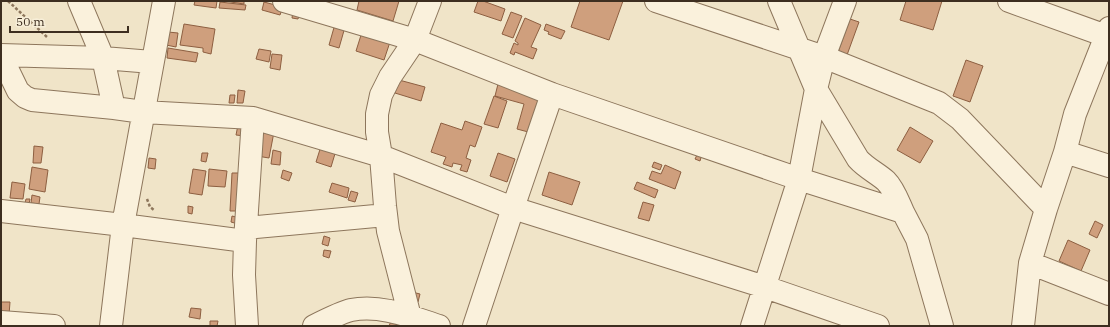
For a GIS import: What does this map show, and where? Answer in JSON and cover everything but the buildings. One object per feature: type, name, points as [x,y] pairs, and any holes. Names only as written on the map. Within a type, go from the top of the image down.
[{"type":"street","points":[[79,1],[103,58],[114,108]]},
{"type":"street","points":[[111,326],[123,225],[164,1]]},
{"type":"street","points":[[284,1],[415,40],[552,94],[799,179],[903,212]]},
{"type":"street","points":[[410,317],[388,231],[381,156],[377,132],[377,114],[381,95],[390,77],[415,40],[430,1]]},
{"type":"street","points":[[656,1],[800,48],[939,103],[960,120],[1046,209]]},
{"type":"street","points":[[779,1],[816,89],[858,159],[862,164],[886,182],[893,190],[916,239],[942,326]]},
{"type":"street","points":[[752,326],[799,179],[816,89],[824,57],[846,1]]},
{"type":"street","points":[[1009,1],[1108,34],[1075,114],[1065,152],[1046,209],[1030,264],[1023,326]]},
{"type":"street","points":[[152,62],[103,58],[1,56],[18,91],[25,97],[32,100],[143,112],[253,118],[381,156],[513,208],[765,287],[878,326]]},
{"type":"street","points":[[474,326],[552,94]]},
{"type":"street","points":[[247,326],[244,275],[245,235],[253,118]]},
{"type":"street","points":[[1065,152],[1109,166]]},
{"type":"street","points":[[1,211],[123,225],[245,235],[386,215]]},
{"type":"street","points":[[1030,264],[1109,294]]},
{"type":"street","points":[[314,326],[350,310],[368,308],[386,309],[439,326]]},
{"type":"street","points":[[1,322],[54,326]]}]
